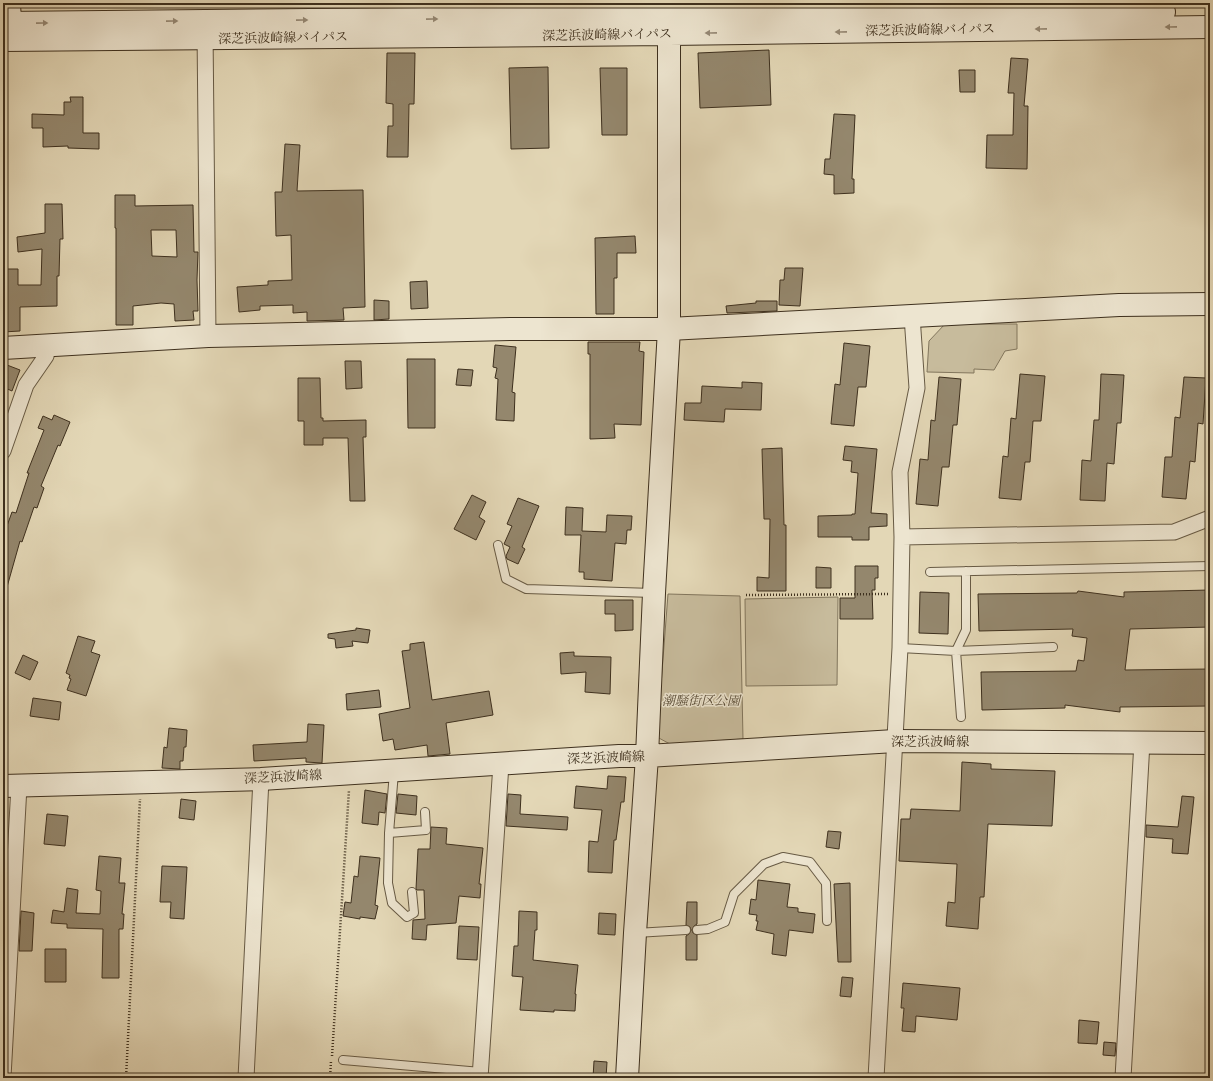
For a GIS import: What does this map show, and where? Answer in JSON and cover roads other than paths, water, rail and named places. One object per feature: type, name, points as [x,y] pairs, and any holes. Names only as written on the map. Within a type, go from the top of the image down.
[{"type":"main road","name":"深芝浜波崎線バイパス","points":[[6,22],[205,30],[669,18],[1210,12]]},
{"type":"main road","name":"深芝浜波崎線バイパス","points":[[669,18],[1210,27]]},
{"type":"main road","points":[[627,1078],[647,756],[654,593],[669,329],[669,18]]},
{"type":"main road","points":[[3,348],[48,347],[208,336],[510,329],[669,329],[1119,305],[1210,304]]},
{"type":"main road","name":"深芝浜波崎線","points":[[11,786],[261,779],[619,756],[647,756],[895,741],[1210,743]]},
{"type":"street","points":[[205,30],[208,336]]},
{"type":"street","points":[[876,1078],[900,648],[902,538],[900,472],[917,388],[912,316]]},
{"type":"street","points":[[3,451],[26,385],[46,356],[48,347]]},
{"type":"street","points":[[902,538],[1174,532],[1210,518]]},
{"type":"street","points":[[1123,1078],[1142,742]]},
{"type":"street","points":[[480,1075],[501,764]]},
{"type":"street","points":[[246,1078],[261,779]]},
{"type":"street","points":[[3,1077],[11,786]]},
{"type":"lane","points":[[498,545],[506,579],[526,589],[654,593]]},
{"type":"lane","points":[[930,572],[1210,566]]},
{"type":"lane","points":[[961,717],[956,651],[966,630],[966,571]]},
{"type":"lane","points":[[900,648],[956,651],[1053,647]]},
{"type":"lane","points":[[394,771],[389,833],[388,882],[392,903],[407,917],[414,913],[412,892]]},
{"type":"lane","points":[[389,833],[426,830],[425,812]]},
{"type":"lane","points":[[697,930],[708,929],[725,922],[734,894],[764,864],[784,857],[810,862],[826,883],[827,921]]},
{"type":"lane","points":[[635,933],[686,930]]},
{"type":"lane","points":[[343,1060],[480,1075]]},
{"type":"park label","name":"潮騒街区公園","points":[[701,701]]}]
